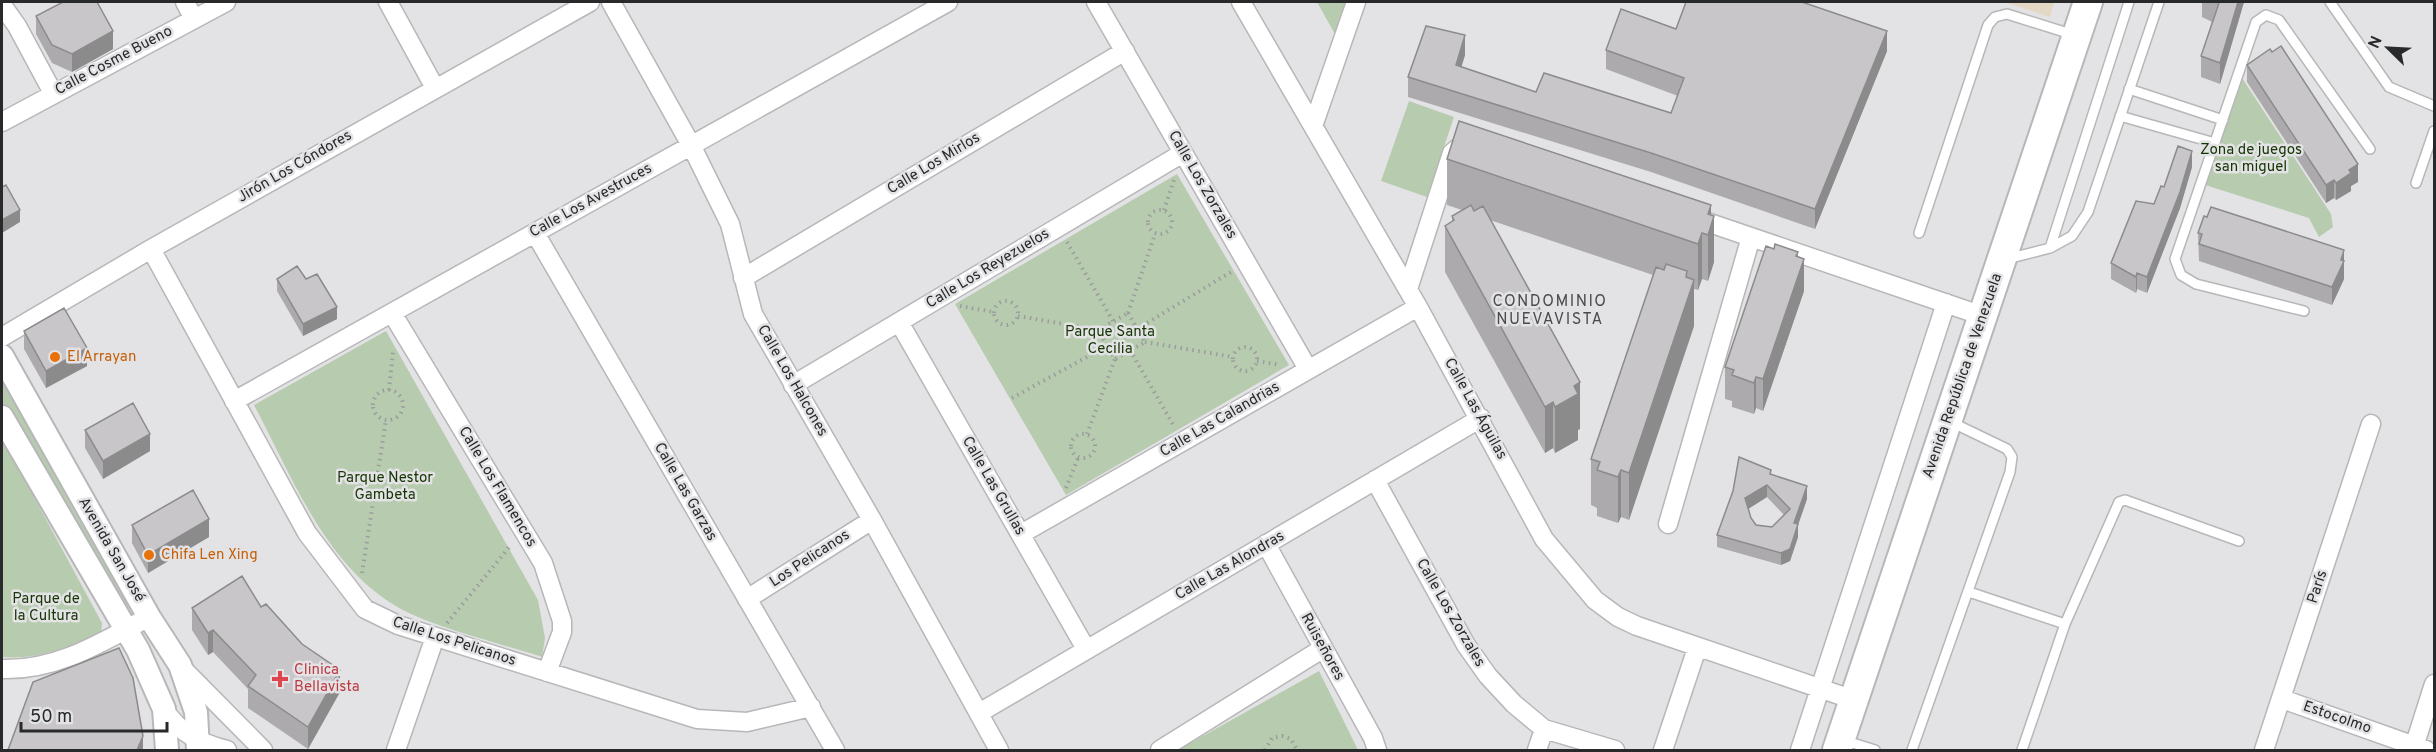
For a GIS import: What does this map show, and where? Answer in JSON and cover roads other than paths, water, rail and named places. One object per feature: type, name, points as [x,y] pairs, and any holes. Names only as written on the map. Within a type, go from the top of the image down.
[{"type":"main road","name":"Avenida República de Venezuela","points":[[1839,745],[2088,2]]},
{"type":"street","points":[[185,2],[194,19]]},
{"type":"street","name":"Calle Cosme Bueno","points":[[2,122],[226,2]]},
{"type":"street","points":[[388,2],[435,87]]},
{"type":"street","name":"Jirón Los Cóndores","points":[[2,337],[435,87],[590,2]]},
{"type":"street","name":"Calle Los Halcones","points":[[611,2],[691,145],[730,224],[753,314],[872,519],[999,750]]},
{"type":"street","name":"Calle Los Avestruces","points":[[234,401],[394,316],[535,233],[948,2]]},
{"type":"street","name":"Calle Los Zorzales","points":[[1096,2],[1308,369]]},
{"type":"street","name":"Calle Las Águilas","points":[[1241,2],[1481,418],[1544,539],[1589,593],[1618,617],[1697,648],[1854,700]]},
{"type":"street","points":[[1313,126],[1356,2]]},
{"type":"street","points":[[2,5],[17,26],[53,93]]},
{"type":"street","name":"Calle Los Mirlos","points":[[743,278],[1125,51]]},
{"type":"street","points":[[1408,289],[1452,153],[1462,146],[1475,144]]},
{"type":"street","name":"Calle Los Reyezuelos","points":[[793,385],[1184,153]]},
{"type":"street","points":[[1673,211],[1983,316]]},
{"type":"street","name":"Calle Las Garzas","points":[[535,233],[835,750]]},
{"type":"street","points":[[1668,524],[1751,237]]},
{"type":"street","name":"Calle Los Pelicanos","points":[[151,249],[307,533],[365,609],[398,625],[697,719],[747,722],[811,707]]},
{"type":"street","points":[[1800,750],[1946,303]]},
{"type":"street","name":"Calle Las Calandrias","points":[[1021,534],[1418,307]]},
{"type":"street","name":"Calle Los Flamencos","points":[[394,316],[543,563],[562,621],[562,632],[547,672]]},
{"type":"street","name":"Calle Las Grullas","points":[[899,322],[1086,650]]},
{"type":"street","name":"Avenida San José","points":[[2,356],[149,617],[180,665],[191,692],[198,746]]},
{"type":"street","name":"Avenida San José","points":[[2,417],[126,629],[155,684],[164,709],[166,750]]},
{"type":"street","name":"Calle Las Alondras","points":[[979,713],[1481,418]]},
{"type":"street","name":"París","points":[[2264,750],[2371,424]]},
{"type":"street","name":"Calle Los Zorzales","points":[[1375,480],[1466,645],[1488,676],[1514,704],[1544,729],[1615,750]]},
{"type":"street","name":"Los Pelicanos","points":[[747,599],[872,519]]},
{"type":"street","name":"Ruiseñores","points":[[1266,544],[1373,738],[1377,750]]},
{"type":"street","points":[[2,669],[41,667],[63,661],[149,617]]},
{"type":"street","points":[[396,750],[435,637]]},
{"type":"street","points":[[1663,750],[1697,648]]},
{"type":"street","points":[[1160,750],[1322,649]]},
{"type":"street","points":[[180,665],[263,750]]},
{"type":"street","points":[[2418,749],[2434,684]]},
{"type":"street","name":"Estocolmo","points":[[2282,699],[2418,749]]},
{"type":"street","points":[[164,709],[178,728],[198,746],[227,750]]},
{"type":"street","points":[[1537,750],[1544,729]]},
{"type":"lane","points":[[2050,248],[2129,2]]},
{"type":"lane","points":[[2002,260],[2050,248],[2072,236],[2088,212],[2159,2]]},
{"type":"lane","points":[[2330,2],[2390,87],[2434,106]]},
{"type":"lane","points":[[1918,233],[1988,25],[1995,16],[2007,14],[2076,36]]},
{"type":"lane","points":[[2304,311],[2196,284],[2181,275],[2175,259],[2256,22],[2266,15],[2279,20],[2370,149]]},
{"type":"lane","points":[[2129,89],[2223,120]]},
{"type":"lane","points":[[2120,116],[2215,143]]},
{"type":"lane","points":[[2416,183],[2434,131]]},
{"type":"lane","points":[[1912,750],[2010,472],[2012,457],[2007,449],[1947,421]]},
{"type":"lane","points":[[2022,750],[2065,624],[2115,506],[2122,501],[2240,541]]},
{"type":"lane","points":[[1969,592],[2065,624]]},
{"type":"lane","points":[[1839,745],[1875,750]]},
{"type":"place","name":"El Arrayan","points":[[55,357]]},
{"type":"place","name":"Chifa Len Xing","points":[[149,555]]},
{"type":"place","name":"Clinica Bellavista","points":[[280,679]]},
{"type":"district","name":"CONDOMINIO NUEVAVISTA","points":[[1550,311]]},
{"type":"park label","name":"Zona de juegos san miguel","points":[[2251,158]]},
{"type":"park label","name":"Parque Santa Cecilia","points":[[1110,340]]},
{"type":"park label","name":"Parque Nestor Gambeta","points":[[385,486]]},
{"type":"park label","name":"Parque de la Cultura","points":[[46,608]]}]
